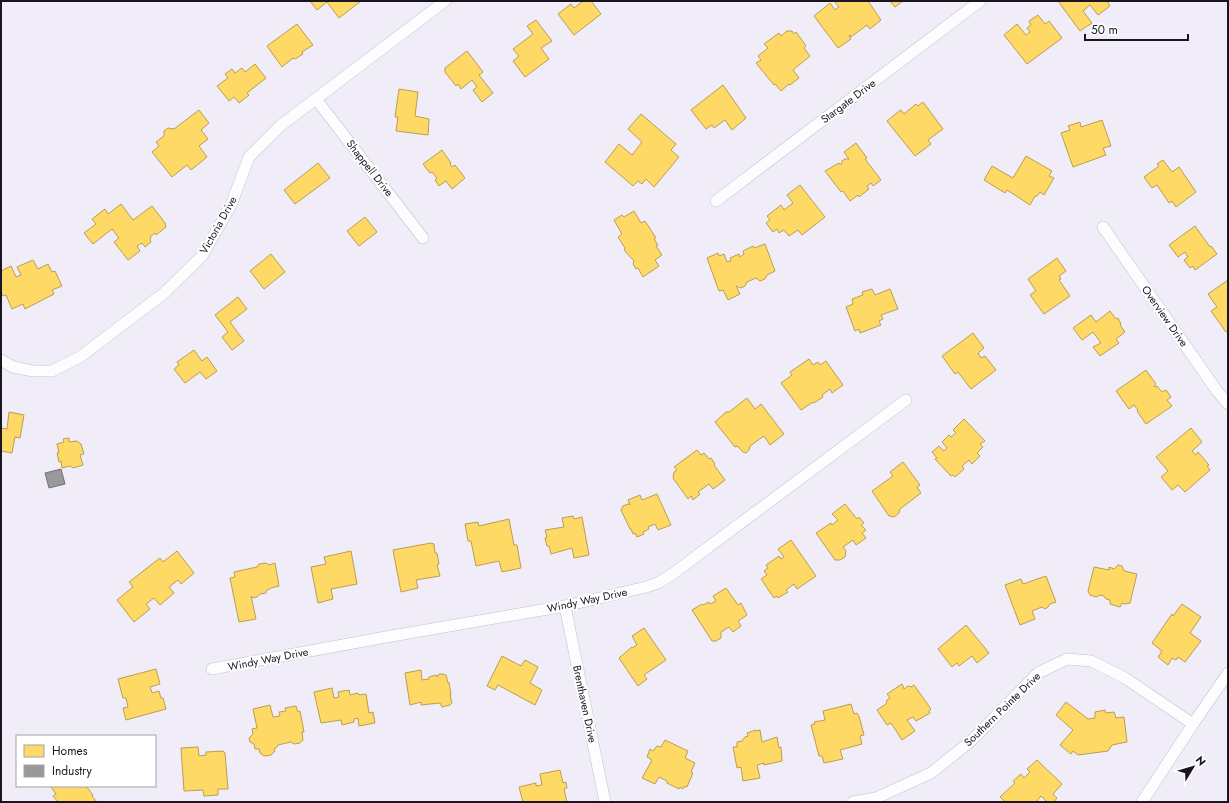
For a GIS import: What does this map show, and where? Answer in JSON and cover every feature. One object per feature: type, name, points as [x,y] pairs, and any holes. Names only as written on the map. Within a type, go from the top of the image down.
[{"type":"street","name":"Victoria Drive","points":[[1,360],[13,367],[33,371],[52,371],[80,357],[163,294],[202,256],[231,205],[249,157],[280,126],[445,1]]},
{"type":"street","name":"Stargate Drive","points":[[716,201],[980,1]]},
{"type":"street","name":"Shappell Drive","points":[[316,99],[424,238]]},
{"type":"street","name":"Overview Drive","points":[[1103,227],[1217,391],[1228,404]]},
{"type":"street","name":"Windy Way Drive","points":[[212,669],[565,606],[658,583],[671,575],[906,400]]},
{"type":"street","name":"Brenthaven Drive","points":[[565,606],[605,802]]},
{"type":"street","name":"Southern Pointe Drive","points":[[853,802],[876,798],[931,773],[971,741],[1038,673],[1067,659],[1091,661],[1125,678],[1192,724]]},
{"type":"street","points":[[1142,802],[1192,724],[1228,673]]},
{"type":"building: Homes","points":[[310,1],[361,1],[339,18],[327,2],[317,10]]},
{"type":"building: Homes","points":[[581,1],[591,1],[601,14],[574,35],[558,14],[571,4],[574,8],[582,2]]},
{"type":"building: Homes","points":[[868,1],[881,20],[870,29],[867,25],[851,37],[850,35],[849,36],[851,39],[838,48],[814,16],[830,3],[835,10],[839,7],[835,2]]},
{"type":"building: Homes","points":[[890,1],[903,1],[895,7]]},
{"type":"building: Homes","points":[[1058,1],[1107,1],[1110,6],[1098,15],[1090,5],[1083,11],[1092,23],[1080,31]]},
{"type":"building: Homes","points":[[1038,15],[1045,24],[1049,21],[1062,38],[1027,64],[1004,35],[1017,24],[1026,35],[1030,32],[1027,28],[1031,25],[1029,21]]},
{"type":"building: Homes","points":[[536,20],[552,41],[541,48],[549,59],[525,77],[513,61],[519,56],[513,49],[533,34],[527,26]]},
{"type":"building: Homes","points":[[297,24],[313,45],[302,52],[303,54],[295,59],[293,58],[282,67],[267,46]]},
{"type":"building: Homes","points":[[787,31],[792,31],[794,34],[796,32],[806,46],[804,48],[810,56],[793,70],[799,78],[781,91],[775,84],[774,85],[756,63],[761,60],[758,56],[768,48],[764,44],[779,33],[781,36]]},
{"type":"building: Homes","points":[[467,51],[483,72],[479,75],[493,93],[482,102],[473,90],[477,87],[472,80],[461,89],[458,84],[456,86],[445,72],[445,68]]},
{"type":"building: Homes","points":[[255,64],[266,78],[247,93],[249,95],[239,103],[234,97],[229,101],[217,86],[228,78],[225,74],[232,69],[235,73],[242,68],[245,72]]},
{"type":"building: Homes","points":[[723,85],[746,118],[732,130],[725,120],[714,128],[712,125],[706,129],[691,110]]},
{"type":"building: Homes","points":[[399,89],[418,92],[415,116],[429,119],[428,135],[396,131],[398,117],[395,117]]},
{"type":"building: Homes","points":[[923,102],[943,129],[928,140],[931,144],[915,156],[887,121],[901,110],[904,114],[916,104],[918,106]]},
{"type":"building: Homes","points":[[199,110],[209,123],[201,130],[208,139],[199,146],[207,157],[191,170],[187,165],[172,177],[152,152],[159,146],[156,142],[164,136],[164,131],[168,128],[174,129]]},
{"type":"building: Homes","points":[[641,114],[676,144],[671,150],[679,157],[654,187],[646,179],[642,184],[638,181],[633,186],[605,162],[619,144],[632,155],[642,142],[628,129]]},
{"type":"building: Homes","points":[[1102,120],[1111,146],[1103,148],[1106,155],[1073,167],[1061,133],[1070,130],[1068,126],[1080,122],[1081,127]]},
{"type":"building: Homes","points":[[856,143],[867,158],[865,159],[881,180],[873,186],[871,183],[867,186],[869,189],[859,197],[858,195],[850,201],[825,171],[839,163],[841,165],[842,161],[845,159],[849,159],[844,152]]},
{"type":"building: Homes","points":[[442,150],[452,167],[455,165],[465,178],[452,189],[446,181],[439,186],[435,180],[437,178],[432,172],[430,173],[423,164]]},
{"type":"building: Homes","points":[[1026,156],[1052,171],[1049,176],[1054,178],[1044,195],[1040,192],[1037,196],[1035,196],[1030,205],[1007,190],[1005,193],[984,180],[992,166],[1013,178]]},
{"type":"building: Homes","points":[[1163,160],[1172,172],[1179,167],[1196,192],[1176,207],[1172,201],[1169,203],[1157,185],[1152,188],[1144,177],[1159,166],[1157,164]]},
{"type":"building: Homes","points":[[318,163],[330,178],[295,204],[284,190]]},
{"type":"building: Homes","points":[[800,185],[825,217],[802,235],[798,230],[789,236],[784,230],[779,233],[777,229],[773,232],[766,223],[770,220],[767,216],[781,205],[784,210],[793,203],[787,195]]},
{"type":"building: Homes","points":[[121,204],[133,220],[152,206],[165,223],[166,227],[156,235],[155,233],[151,236],[151,242],[145,247],[142,243],[137,246],[140,251],[128,260],[114,242],[119,238],[112,229],[93,244],[84,233],[96,224],[92,219],[105,209],[108,214]]},
{"type":"building: Homes","points":[[634,211],[641,223],[645,221],[656,238],[654,239],[658,245],[656,246],[662,255],[655,260],[659,266],[643,277],[638,268],[636,269],[633,264],[634,261],[624,250],[625,248],[618,237],[622,234],[614,220],[622,215],[624,217]]},
{"type":"building: Homes","points":[[365,217],[377,232],[359,246],[347,231]]},
{"type":"building: Homes","points":[[1195,226],[1217,254],[1195,270],[1193,266],[1190,268],[1184,260],[1188,257],[1185,252],[1178,257],[1169,245]]},
{"type":"building: Homes","points":[[765,244],[775,271],[760,281],[756,278],[747,282],[745,286],[741,288],[736,286],[740,294],[728,300],[723,290],[719,291],[707,258],[718,253],[719,256],[724,254],[727,262],[731,261],[730,258],[739,254],[740,257],[744,254],[743,251],[753,246],[754,248]]},
{"type":"building: Homes","points":[[271,254],[285,272],[264,289],[250,271]]},
{"type":"building: Homes","points":[[1057,258],[1066,271],[1059,276],[1061,279],[1059,280],[1070,296],[1044,314],[1030,295],[1036,291],[1028,279]]},
{"type":"building: Homes","points":[[33,260],[38,269],[48,264],[52,272],[55,271],[62,286],[52,290],[54,294],[25,309],[23,304],[12,309],[6,295],[3,296],[1,292],[1,271],[11,266],[16,277],[21,275],[17,267]]},
{"type":"building: Homes","points":[[1228,280],[1228,330],[1226,332],[1211,311],[1217,307],[1208,294]]},
{"type":"building: Homes","points":[[872,289],[875,295],[890,289],[898,309],[881,315],[883,319],[879,321],[881,325],[860,333],[859,329],[855,331],[846,307],[853,304],[852,299],[863,295],[862,292]]},
{"type":"building: Homes","points":[[238,297],[247,309],[230,322],[244,341],[232,350],[222,337],[228,332],[215,315]]},
{"type":"building: Homes","points":[[1110,311],[1116,319],[1118,318],[1121,324],[1120,325],[1125,332],[1116,339],[1119,343],[1100,356],[1093,347],[1101,343],[1093,332],[1082,340],[1073,328],[1091,315],[1096,322]]},
{"type":"building: Homes","points":[[973,333],[984,348],[978,353],[981,358],[985,356],[996,370],[971,389],[958,372],[955,374],[942,356]]},
{"type":"building: Homes","points":[[194,350],[202,361],[207,357],[217,371],[206,379],[200,372],[185,383],[174,369],[179,365],[177,362]]},
{"type":"building: Homes","points":[[809,359],[813,365],[818,362],[820,365],[826,361],[843,385],[832,393],[830,389],[822,395],[823,397],[801,410],[781,383],[792,375],[790,372]]},
{"type":"building: Homes","points":[[1146,370],[1156,384],[1154,386],[1155,387],[1157,386],[1162,392],[1166,390],[1171,397],[1167,400],[1172,406],[1146,424],[1134,405],[1129,409],[1116,391]]},
{"type":"building: Homes","points":[[747,398],[755,409],[761,404],[784,434],[770,445],[764,436],[750,446],[746,453],[737,446],[735,447],[715,422],[726,412],[729,412]]},
{"type":"building: Homes","points":[[9,412],[24,415],[20,438],[15,437],[12,453],[1,451],[1,428],[7,429]]},
{"type":"building: Homes","points":[[964,419],[985,441],[980,444],[983,447],[977,453],[980,456],[972,464],[969,460],[962,466],[964,469],[955,477],[953,475],[951,476],[935,459],[937,458],[932,452],[939,446],[944,451],[947,448],[942,442],[949,435],[951,437],[956,433],[953,430]]},
{"type":"building: Homes","points":[[1191,428],[1202,442],[1192,451],[1196,455],[1198,452],[1209,465],[1207,466],[1210,470],[1185,492],[1178,485],[1172,490],[1161,477],[1168,471],[1156,457]]},
{"type":"building: Homes","points":[[69,438],[69,442],[77,441],[81,444],[84,454],[80,455],[83,465],[73,468],[70,466],[62,468],[61,461],[59,462],[57,453],[59,453],[57,444],[64,442],[63,439]]},
{"type":"building: Homes","points":[[697,450],[701,455],[704,453],[709,459],[711,458],[715,464],[714,465],[725,480],[713,489],[709,484],[698,492],[700,494],[693,500],[691,496],[688,499],[673,478],[674,472],[677,470],[674,467]]},
{"type":"building: Homes","points":[[903,462],[920,485],[917,487],[921,493],[900,509],[899,513],[894,517],[889,516],[872,491],[893,476],[890,472]]},
{"type":"building: Homes","points":[[657,494],[671,525],[658,530],[655,524],[648,527],[649,529],[643,532],[644,534],[637,537],[630,529],[621,510],[623,506],[628,504],[630,505],[628,500],[640,495],[642,500]]},
{"type":"building: Homes","points":[[845,504],[857,519],[859,517],[864,523],[861,525],[866,530],[862,533],[866,538],[856,545],[853,540],[843,547],[846,551],[845,557],[840,560],[835,560],[816,533],[831,523],[832,525],[838,520],[832,514]]},
{"type":"building: Homes","points":[[573,516],[574,519],[582,517],[589,555],[574,558],[572,548],[551,554],[545,538],[547,537],[545,530],[564,527],[562,518]]},
{"type":"building: Homes","points":[[509,519],[514,545],[517,545],[521,568],[502,572],[499,561],[476,566],[471,541],[468,541],[465,524],[478,522],[479,526]]},
{"type":"building: Homes","points":[[791,540],[816,576],[797,589],[794,584],[786,590],[788,592],[778,598],[777,596],[774,598],[761,579],[767,575],[764,571],[768,568],[766,565],[779,556],[781,559],[784,557],[778,549]]},
{"type":"building: Homes","points":[[431,543],[434,544],[435,553],[437,553],[439,564],[437,565],[440,576],[416,580],[418,588],[401,592],[393,550]]},
{"type":"building: Homes","points":[[177,551],[194,573],[181,584],[178,580],[169,587],[174,593],[160,605],[154,598],[146,604],[150,609],[134,622],[117,600],[133,587],[129,582],[160,558],[163,562]]},
{"type":"building: Homes","points":[[351,551],[357,584],[331,589],[333,599],[318,603],[311,567],[326,564],[324,557]]},
{"type":"building: Homes","points":[[266,563],[269,565],[275,563],[279,586],[271,588],[266,591],[266,593],[260,594],[257,597],[253,598],[251,596],[256,619],[239,622],[230,578],[235,577],[234,572],[257,567],[259,564]]},
{"type":"building: Homes","points":[[1118,565],[1122,566],[1124,571],[1137,574],[1130,603],[1122,603],[1120,607],[1110,604],[1110,600],[1106,599],[1104,596],[1100,595],[1096,597],[1090,595],[1088,591],[1094,567],[1109,570],[1109,567],[1114,569]]},
{"type":"building: Homes","points":[[1046,576],[1056,602],[1050,604],[1045,609],[1042,607],[1032,611],[1035,619],[1020,625],[1005,585],[1021,579],[1023,584]]},
{"type":"building: Homes","points":[[726,588],[738,605],[741,603],[747,615],[738,621],[741,626],[733,632],[729,627],[721,632],[721,638],[716,641],[712,641],[692,610],[702,604],[703,605],[709,602],[710,604],[716,601],[713,596]]},
{"type":"building: Homes","points":[[1182,604],[1201,617],[1190,633],[1201,641],[1185,662],[1178,657],[1176,660],[1172,658],[1168,665],[1158,657],[1162,651],[1152,643],[1172,614],[1173,616]]},
{"type":"building: Homes","points":[[966,625],[989,653],[977,663],[972,656],[959,666],[957,663],[952,667],[938,649]]},
{"type":"building: Homes","points":[[644,628],[666,660],[644,675],[647,679],[638,686],[619,658],[632,647],[637,645],[632,636]]},
{"type":"building: Homes","points":[[502,656],[521,666],[525,660],[538,667],[530,683],[542,690],[535,705],[498,685],[495,690],[487,686]]},
{"type":"building: Homes","points":[[156,669],[160,684],[150,687],[152,693],[159,691],[166,709],[126,720],[123,708],[128,707],[126,698],[123,698],[118,679]]},
{"type":"building: Homes","points":[[421,670],[422,680],[429,679],[429,677],[436,675],[437,677],[439,674],[446,675],[448,683],[449,682],[451,695],[452,703],[450,705],[442,707],[440,703],[421,705],[421,702],[410,705],[405,673]]},
{"type":"building: Homes","points":[[902,684],[904,689],[908,686],[911,687],[914,685],[931,709],[929,711],[930,713],[916,721],[913,717],[907,720],[915,731],[902,740],[891,723],[887,725],[877,710],[886,704],[887,700],[890,698],[887,694]]},
{"type":"building: Homes","points":[[332,688],[334,698],[339,697],[338,692],[349,690],[350,695],[358,693],[359,695],[366,694],[369,713],[373,712],[375,723],[359,726],[358,718],[354,719],[354,722],[342,725],[341,720],[321,723],[314,692]]},
{"type":"building: Homes","points":[[1066,702],[1088,719],[1095,718],[1095,712],[1105,710],[1106,713],[1114,712],[1116,718],[1124,717],[1127,742],[1112,745],[1108,751],[1078,755],[1073,751],[1071,754],[1060,745],[1073,730],[1056,715]]},
{"type":"building: Homes","points":[[851,704],[854,714],[857,713],[859,716],[864,735],[860,736],[862,744],[840,750],[843,759],[824,763],[822,756],[819,756],[811,725],[815,724],[814,722],[825,720],[823,711]]},
{"type":"building: Homes","points":[[270,705],[273,717],[280,716],[279,712],[286,711],[285,708],[296,706],[298,712],[300,711],[304,732],[302,732],[303,740],[300,743],[294,744],[291,742],[278,745],[271,755],[264,756],[260,753],[259,749],[255,749],[254,744],[250,742],[249,738],[253,734],[252,729],[257,728],[253,709]]},
{"type":"building: Homes","points":[[760,730],[762,742],[777,737],[779,748],[781,747],[782,761],[757,765],[760,778],[743,781],[741,767],[737,768],[733,747],[737,747],[737,742],[742,741],[748,736],[747,733]]},
{"type":"building: Homes","points":[[665,740],[688,751],[685,758],[695,763],[691,772],[693,773],[687,787],[685,786],[683,789],[680,787],[679,789],[667,783],[667,781],[659,777],[655,784],[642,778],[652,760],[647,757],[650,749],[653,751],[657,746],[661,747]]},
{"type":"building: Homes","points":[[198,747],[199,756],[206,755],[206,752],[223,751],[225,753],[228,789],[218,789],[218,795],[204,796],[203,790],[184,791],[181,748]]},
{"type":"building: Homes","points":[[1037,760],[1062,784],[1053,794],[1057,798],[1054,802],[1047,802],[1041,796],[1036,802],[1005,802],[1000,797],[1015,783],[1013,781],[1021,774],[1024,778],[1030,772],[1027,769]]},
{"type":"building: Homes","points":[[560,770],[563,783],[566,782],[567,788],[564,789],[567,802],[523,802],[519,787],[536,783],[536,786],[542,785],[540,774]]},
{"type":"building: Homes","points":[[51,787],[87,787],[97,802],[58,802],[53,796],[56,794]]},
{"type":"building: Industry","points":[[61,469],[65,484],[49,488],[45,473]]}]
